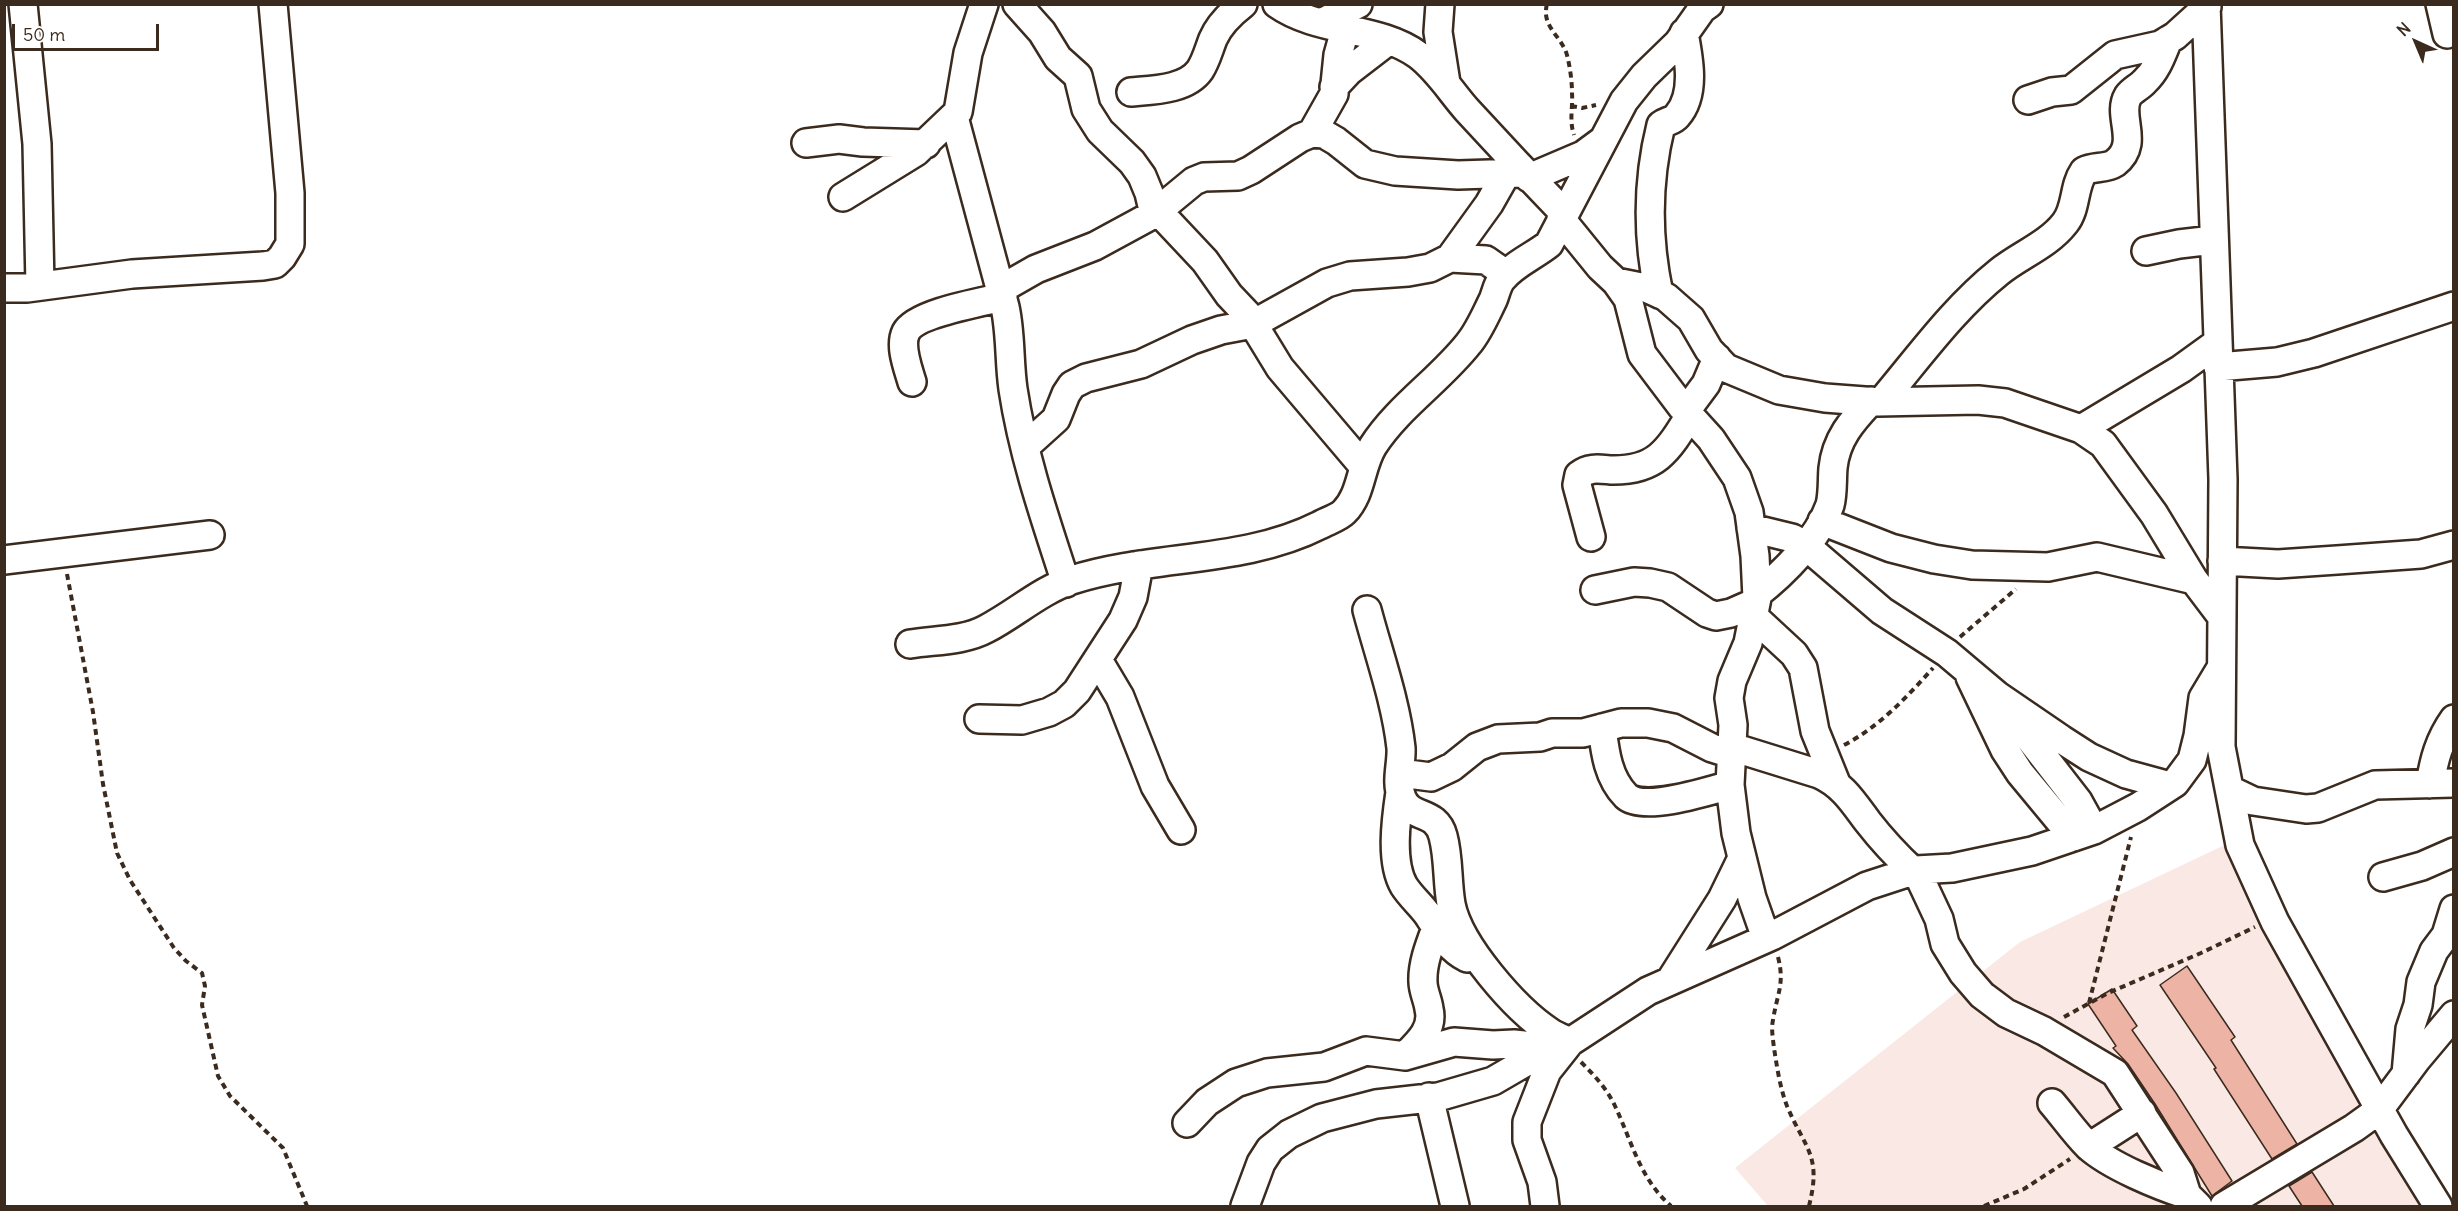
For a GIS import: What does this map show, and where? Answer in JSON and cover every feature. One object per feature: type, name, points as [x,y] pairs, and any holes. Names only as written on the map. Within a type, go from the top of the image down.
[{"type":"street","points":[[23,4],[37,144],[40,286]]},
{"type":"street","points":[[4,288],[40,286],[132,274],[263,266],[275,264],[282,257],[290,244],[290,193],[273,4]]},
{"type":"street","points":[[843,197],[926,144],[958,112],[964,90],[968,53],[984,4]]},
{"type":"street","points":[[990,4],[1021,9],[1042,32],[1058,58],[1078,76],[1086,109],[1093,122],[1132,162],[1142,176],[1156,213],[1205,261],[1229,296],[1253,324],[1280,368],[1364,467]]},
{"type":"street","points":[[1131,92],[1172,86],[1189,80],[1199,71],[1214,37],[1226,18],[1243,4]]},
{"type":"street","points":[[1277,4],[1289,13],[1346,14],[1388,41],[1417,55],[1446,83],[1520,175],[1563,216],[1600,267],[1616,282],[1628,299],[1642,354],[1711,439],[1737,478],[1749,512],[1755,556],[1755,604],[1748,643],[1732,681],[1730,698],[1733,725],[1730,783],[1736,833],[1742,858],[1769,937]]},
{"type":"street","points":[[1440,4],[1438,32],[1446,83]]},
{"type":"street","points":[[910,644],[966,636],[985,629],[1066,583],[1106,571],[1200,558],[1300,535],[1343,514],[1360,484],[1373,446],[1469,343],[1494,299],[1500,281],[1506,274],[1549,244],[1624,101],[1644,76],[1666,57],[1707,5]]},
{"type":"street","points":[[2028,100],[2052,92],[2071,90],[2115,56],[2160,45],[2206,6]]},
{"type":"street","points":[[2206,6],[2223,479],[2221,747],[2240,845],[2273,919],[2379,1110],[2438,1206]]},
{"type":"street","points":[[912,382],[904,343],[906,332],[910,327],[923,319],[1002,293],[1036,269],[1095,246],[1156,213],[1194,181],[1204,177],[1238,176],[1251,170],[1277,151],[1312,133],[1334,94],[1338,55],[1346,14]]},
{"type":"street","points":[[1659,294],[1651,250],[1650,184],[1661,126],[1678,115],[1687,100],[1690,88],[1684,33]]},
{"type":"street","points":[[1595,590],[1634,582],[1650,583],[1668,587],[1707,613],[1716,616],[1755,604],[1785,570],[1822,521],[1831,503],[1834,456],[1843,434],[1876,402],[1953,314],[2000,272],[2051,238],[2066,222],[2084,171],[2117,162],[2127,142],[2126,98],[2151,74],[2168,40]]},
{"type":"street","points":[[1334,87],[1350,71],[1388,41]]},
{"type":"street","points":[[954,117],[1002,293],[1010,332],[1013,387],[1025,447],[1066,583]]},
{"type":"street","points":[[1312,133],[1324,134],[1336,141],[1365,164],[1395,171],[1458,175],[1520,175],[1580,156],[1603,141]]},
{"type":"street","points":[[806,143],[839,139],[926,144]]},
{"type":"street","points":[[1025,447],[1056,419],[1072,384],[1086,378],[1140,364],[1192,340],[1221,330],[1253,324],[1327,283],[1350,276],[1430,268],[1450,258],[1490,204],[1520,175]]},
{"type":"street","points":[[2146,251],[2213,240]]},
{"type":"street","points":[[1450,258],[1486,260],[1506,274]]},
{"type":"street","points":[[1616,282],[1646,288],[1666,297],[1690,319],[1709,350],[1726,368],[1779,390],[1825,398],[1876,402],[1978,400],[2005,403],[2082,429],[2103,444],[2154,514],[2194,580],[2222,617]]},
{"type":"street","points":[[2082,429],[2181,369],[2218,355],[2277,362],[2314,353],[2454,306]]},
{"type":"street","points":[[1591,537],[1577,485],[1579,475],[1589,469],[1624,470],[1651,464],[1672,446],[1688,413],[1706,384],[1717,358]]},
{"type":"street","points":[[1822,521],[1890,548],[1934,559],[1972,565],[2048,567],[2097,557],[2194,580]]},
{"type":"street","points":[[1751,528],[1792,538],[1805,545],[1882,611],[1953,658],[1998,696],[2089,757],[2126,774],[2170,786]]},
{"type":"street","points":[[4,560],[210,535]]},
{"type":"street","points":[[2222,561],[2278,564],[2360,559],[2421,554],[2454,544]]},
{"type":"street","points":[[979,719],[1022,720],[1049,712],[1064,704],[1077,691],[1123,620],[1133,597],[1139,565]]},
{"type":"street","points":[[1755,604],[1803,668],[1815,731],[1836,783]]},
{"type":"street","points":[[1367,610],[1401,749],[1396,861],[1399,876],[1450,947],[1465,958],[1482,963]]},
{"type":"street","points":[[1953,658],[2020,773],[2084,834]]},
{"type":"street","points":[[1098,660],[1120,697],[1155,786],[1181,830]]},
{"type":"street","points":[[1245,1206],[1261,1163],[1270,1149],[1289,1134],[1333,1115],[1376,1104],[1454,1093],[1493,1081],[1563,1044],[1648,991],[1769,937],[1867,886],[1914,871],[1952,868],[2032,851],[2084,834],[2138,807],[2170,786],[2192,760],[2203,698],[2222,666]]},
{"type":"street","points":[[1998,696],[2017,724],[2078,801],[2084,834]]},
{"type":"street","points":[[2230,790],[2253,801],[2306,809],[2318,808],[2375,785],[2442,784],[2435,756],[2443,734],[2454,719]]},
{"type":"street","points":[[1400,782],[1431,777],[1452,767],[1477,747],[1498,739],[1552,733],[1583,733],[1621,723],[1657,724],[1673,728],[1712,748],[1732,750],[1819,774],[1836,783],[1854,800],[1892,851],[1914,871],[1939,919],[1945,944],[1963,973],[1982,995],[2006,1013],[2044,1031],[2115,1073],[2180,1173],[2193,1201]]},
{"type":"street","points":[[1602,728],[1606,757],[1612,776],[1627,798],[1645,803],[1709,791],[1774,761]]},
{"type":"street","points":[[1400,782],[1406,806],[1419,815],[1431,817],[1438,825],[1446,853],[1451,905],[1458,927],[1482,963],[1522,1009],[1563,1044]]},
{"type":"street","points":[[2383,877],[2422,866],[2454,852]]},
{"type":"street","points":[[1670,981],[1722,898],[1742,858]]},
{"type":"street","points":[[2406,1074],[2410,1029],[2418,1005],[2421,982],[2434,951],[2446,935],[2454,909]]},
{"type":"street","points":[[1405,1056],[1428,1030],[1430,1010],[1423,981],[1424,968],[1436,928]]},
{"type":"street","points":[[2224,1206],[2354,1128],[2379,1110],[2454,1015]]},
{"type":"street","points":[[1187,1123],[1206,1102],[1236,1083],[1268,1073],[1324,1067],[1366,1051],[1405,1056],[1454,1042],[1493,1045],[1563,1044]]},
{"type":"street","points":[[1545,1206],[1542,1182],[1527,1140],[1527,1122],[1547,1071],[1563,1044]]},
{"type":"street","points":[[1429,1097],[1455,1206]]},
{"type":"street","points":[[2052,1102],[2089,1147],[2097,1153],[2193,1201]]},
{"type":"street","points":[[2089,1147],[2142,1113]]},
{"type":"path","points":[[1547,4],[1546,22],[1560,39],[1566,53],[1572,94],[1570,120],[1580,156]]},
{"type":"path","points":[[64,552],[93,712],[103,784],[117,853],[130,880],[174,948],[202,973],[205,986],[202,1005],[218,1076],[230,1096],[283,1148],[307,1206]]},
{"type":"path","points":[[1822,748],[1843,745],[1861,736],[1953,658],[2038,567]]},
{"type":"path","points":[[2089,1003],[2138,807]]},
{"type":"path","points":[[2044,1031],[2089,1003],[2273,919]]},
{"type":"path","points":[[1769,937],[1782,980],[1773,1020],[1774,1045],[1787,1106],[1807,1143],[1812,1159],[1815,1185],[1809,1206]]},
{"type":"path","points":[[1563,1044],[1605,1088],[1615,1106],[1637,1162],[1645,1176],[1671,1206]]},
{"type":"path","points":[[1984,1206],[2024,1189],[2089,1147]]},
{"type":"shaded area","points":[[2231,842],[2431,1206],[1768,1206],[1735,1168],[2020,942]]},
{"type":"building","points":[[2187,966],[2235,1037],[2231,1040],[2297,1144],[2272,1159],[2214,1069],[2216,1068],[2160,985]]},
{"type":"building","points":[[2112,989],[2137,1026],[2132,1030],[2176,1093],[2232,1181],[2212,1196],[2155,1104],[2128,1064],[2113,1048],[2116,1046],[2088,1004]]},
{"type":"building","points":[[2312,1172],[2334,1206],[2302,1206],[2289,1186]]}]
